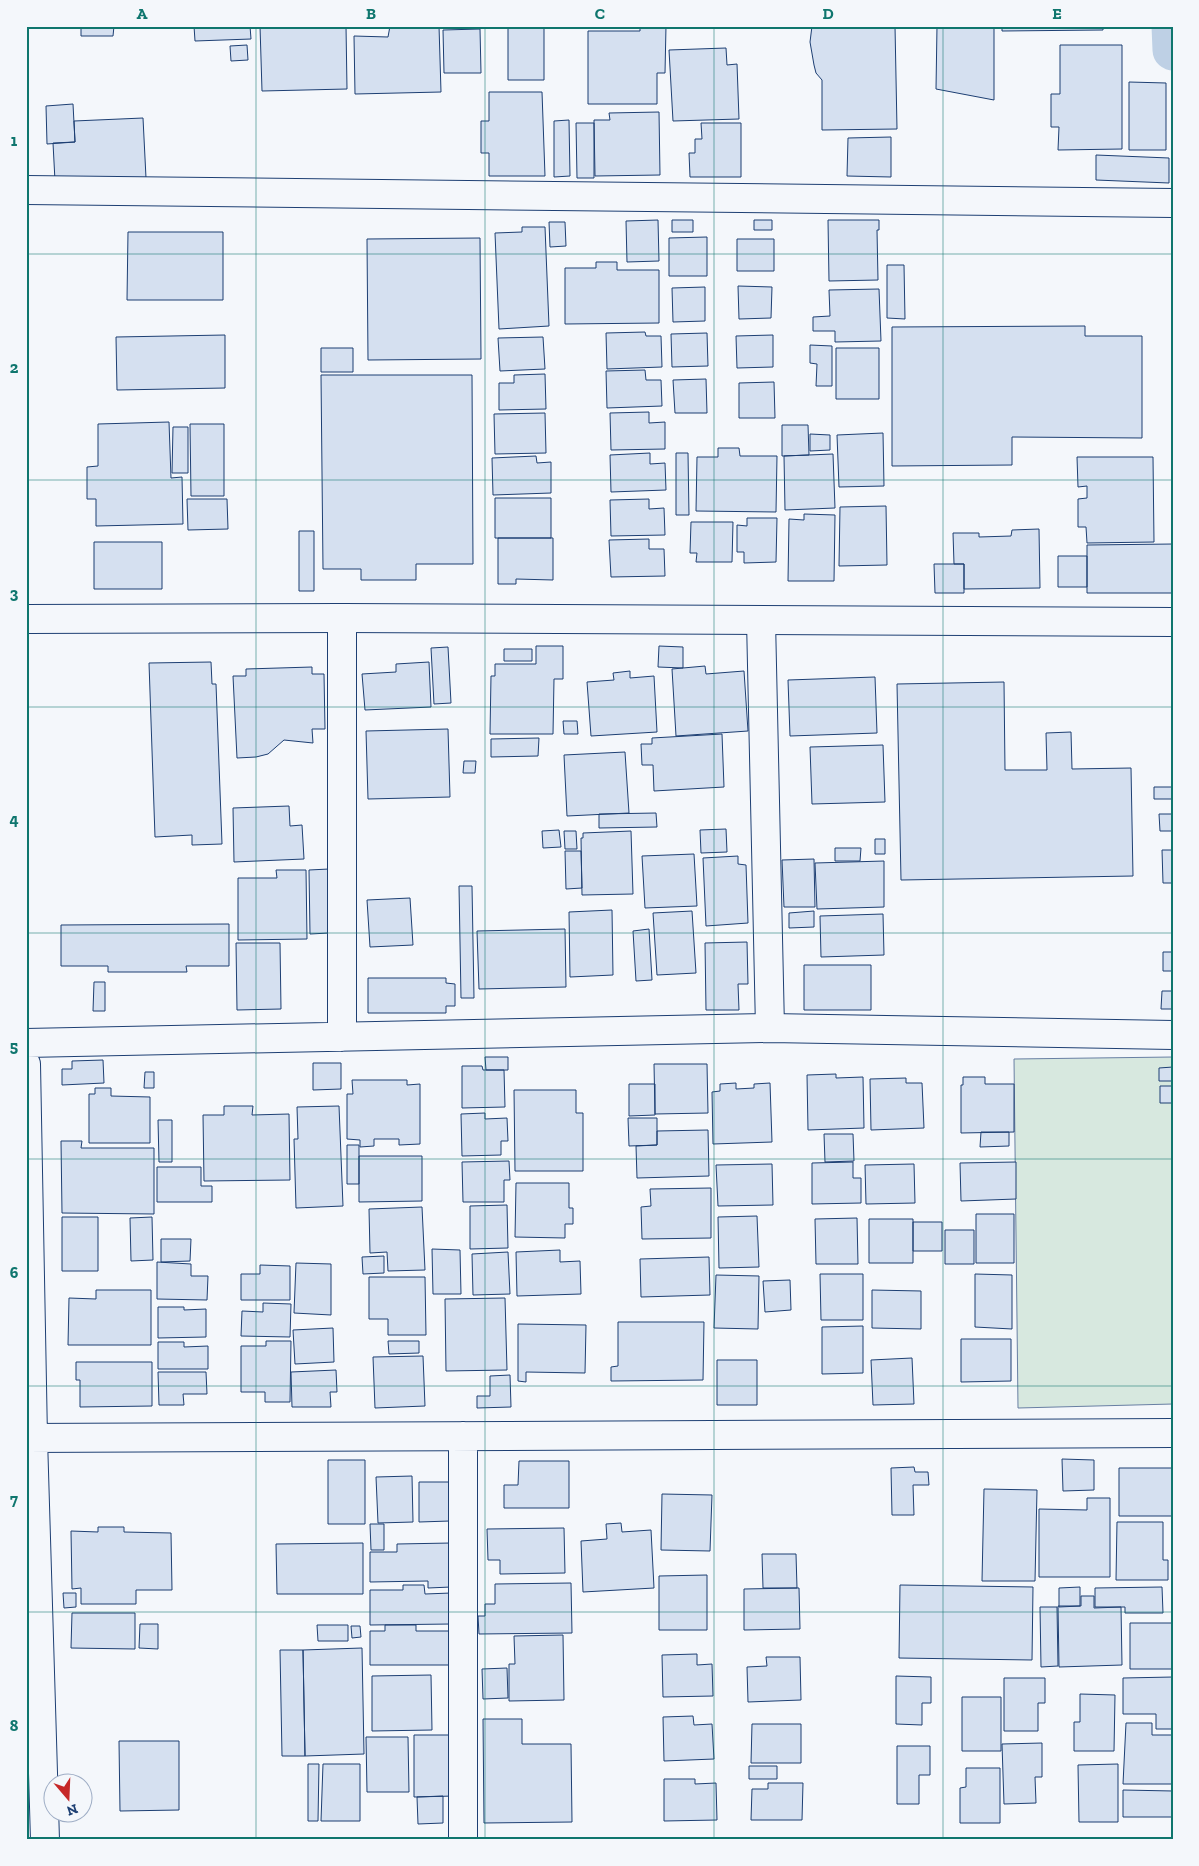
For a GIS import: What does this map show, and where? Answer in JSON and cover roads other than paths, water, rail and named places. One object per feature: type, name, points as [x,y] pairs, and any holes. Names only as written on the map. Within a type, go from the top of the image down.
[{"type":"street","points":[[26,190],[1173,203]]},
{"type":"street","points":[[342,618],[342,1037]]},
{"type":"street","points":[[26,619],[342,618],[1173,622]]},
{"type":"street","points":[[761,620],[770,1028]]},
{"type":"street","points":[[26,1043],[770,1028],[1173,1035]]},
{"type":"street","points":[[26,1064],[30,1438],[45,1840]]},
{"type":"street","points":[[30,1438],[1173,1433]]},
{"type":"street","points":[[463,1436],[463,1840]]},
{"type":"waterway","points":[[1172,26],[1173,50]]}]
